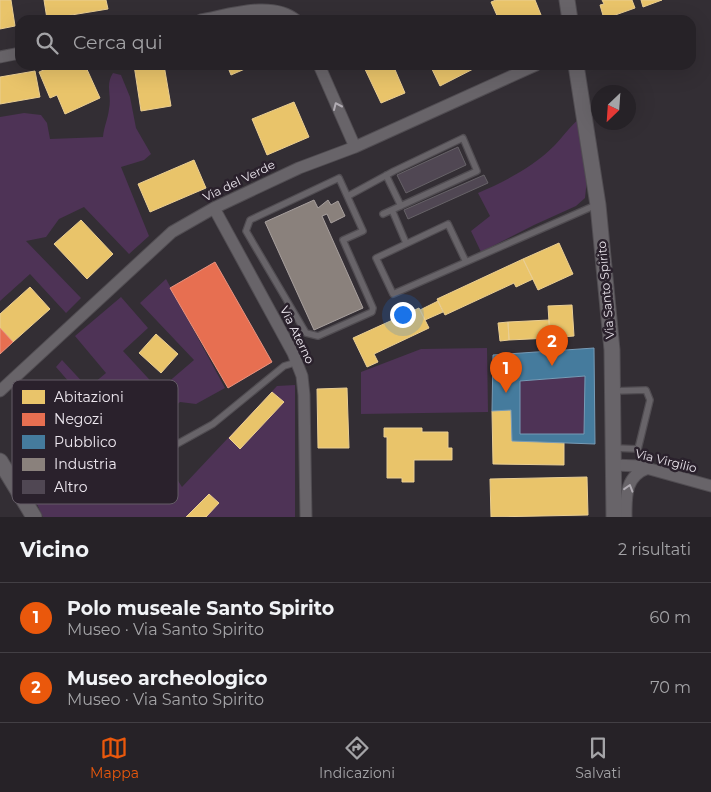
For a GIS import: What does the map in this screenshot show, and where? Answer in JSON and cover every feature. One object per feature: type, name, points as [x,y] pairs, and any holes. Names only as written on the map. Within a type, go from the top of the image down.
[{"type":"street","points":[[567,0],[569,15]]},
{"type":"street","points":[[228,15],[260,9],[276,10],[290,15]]},
{"type":"street","points":[[0,56],[15,54]]},
{"type":"street","points":[[321,70],[356,147]]},
{"type":"street","name":"Via del Verde","points":[[0,391],[172,232],[214,208],[299,168],[356,147],[525,70]]},
{"type":"street","name":"Via Santo Spirito","points":[[577,70],[598,204],[612,350],[614,517]]},
{"type":"street","name":"Via Aterno","points":[[214,208],[297,362],[302,376],[306,517]]},
{"type":"street","points":[[0,460],[12,480]]},
{"type":"street","name":"Via Virgilio","points":[[613,464],[648,468],[711,486]]},
{"type":"street","points":[[626,517],[627,487],[635,475],[648,468]]},
{"type":"street","points":[[26,504],[34,517]]},
{"type":"lane","points":[[348,196],[386,175],[463,138],[477,171],[383,214]]},
{"type":"lane","points":[[386,175],[401,206]]},
{"type":"lane","points":[[339,178],[348,196],[363,231],[343,240],[373,308],[372,312],[318,336],[312,336],[306,333],[246,231],[250,220],[339,178]]},
{"type":"lane","points":[[466,262],[448,224],[376,258],[393,294],[466,262],[598,204]]},
{"type":"lane","points":[[392,210],[406,244]]},
{"type":"lane","points":[[178,443],[213,424],[284,366],[297,362]]},
{"type":"lane","points":[[612,392],[646,390],[650,400],[638,449],[613,448]]},
{"type":"shaded area","points":[[113,73],[121,75],[130,97],[136,128],[151,154],[144,160],[121,167],[149,236],[129,254],[84,207],[59,219],[46,237],[26,241],[81,298],[66,313],[30,274],[0,301],[0,117],[24,113],[41,115],[47,123],[50,139],[103,137],[110,104],[109,82]]},
{"type":"shaded area","points":[[580,118],[587,179],[585,198],[576,206],[481,252],[471,231],[490,216],[478,193],[508,179],[537,161]]},
{"type":"shaded area","points":[[166,279],[225,388],[196,404],[180,402],[178,404],[178,380],[171,380],[194,360],[140,303]]},
{"type":"shaded area","points":[[121,297],[148,328],[123,351],[150,380],[98,380],[106,373],[75,336]]},
{"type":"shaded area","points":[[487,348],[488,412],[361,414],[361,372],[421,349]]},
{"type":"shaded area","points":[[62,360],[81,380],[67,380],[56,367]]},
{"type":"shaded area","points":[[585,376],[584,434],[520,434],[520,381]]},
{"type":"shaded area","points":[[295,385],[295,517],[43,517],[37,504],[178,504],[178,481],[182,487],[277,386]]},
{"type":"building: Abitazioni","points":[[0,0],[11,0],[15,26],[0,29]]},
{"type":"building: Abitazioni","points":[[44,0],[106,0],[108,9],[71,15],[46,15]]},
{"type":"building: Abitazioni","points":[[496,0],[535,0],[541,15],[497,15],[491,2]]},
{"type":"building: Abitazioni","points":[[602,0],[632,0],[635,8],[615,15],[603,15],[600,5],[604,4]]},
{"type":"building: Abitazioni","points":[[641,0],[662,0],[643,7]]},
{"type":"building: Abitazioni","points":[[44,70],[87,70],[100,98],[65,114],[57,95],[50,98],[39,72]]},
{"type":"building: Abitazioni","points":[[135,70],[165,70],[171,106],[141,111]]},
{"type":"building: Abitazioni","points":[[229,70],[242,70],[231,75]]},
{"type":"building: Abitazioni","points":[[365,70],[395,70],[405,93],[381,103]]},
{"type":"building: Abitazioni","points":[[432,70],[471,70],[440,86]]},
{"type":"building: Abitazioni","points":[[35,71],[40,97],[0,104],[0,77]]},
{"type":"building: Abitazioni","points":[[294,102],[309,137],[267,155],[252,119]]},
{"type":"building: Abitazioni","points":[[194,160],[206,188],[150,212],[138,184]]},
{"type":"building: Abitazioni","points":[[81,220],[113,254],[87,279],[54,244]]},
{"type":"building: Abitazioni","points":[[559,243],[573,274],[538,290],[523,259]]},
{"type":"building: Abitazioni","points":[[523,259],[533,279],[516,287],[514,283],[445,315],[437,299]]},
{"type":"building: Abitazioni","points":[[30,287],[50,309],[13,342],[0,328],[0,314]]},
{"type":"building: Abitazioni","points":[[438,301],[443,312],[425,320],[420,310]]},
{"type":"building: Abitazioni","points":[[572,305],[574,336],[550,338],[548,306]]},
{"type":"building: Abitazioni","points":[[419,308],[429,328],[374,354],[378,362],[367,367],[353,338]]},
{"type":"building: Abitazioni","points":[[549,320],[550,338],[509,340],[508,322]]},
{"type":"building: Abitazioni","points":[[508,322],[509,340],[500,341],[498,323]]},
{"type":"building: Abitazioni","points":[[156,334],[178,354],[161,373],[139,353]]},
{"type":"building: Abitazioni","points":[[347,388],[349,448],[318,448],[317,389]]},
{"type":"building: Abitazioni","points":[[272,392],[284,402],[240,449],[229,438]]},
{"type":"building: Abitazioni","points":[[511,410],[512,441],[564,442],[564,465],[493,464],[492,411]]},
{"type":"building: Abitazioni","points":[[384,428],[422,428],[422,432],[448,432],[448,448],[452,448],[452,460],[414,460],[414,482],[402,482],[402,478],[387,478],[387,437],[384,437]]},
{"type":"building: Abitazioni","points":[[587,477],[588,515],[491,517],[490,479]]},
{"type":"building: Abitazioni","points":[[209,494],[219,503],[206,517],[186,517]]},
{"type":"building: Negozi","points":[[215,262],[272,362],[228,388],[170,288]]},
{"type":"building: Negozi","points":[[0,328],[13,342],[0,354]]},
{"type":"building: Pubblico","points":[[594,348],[595,444],[512,441],[511,410],[492,411],[493,355]],"holes":[[[585,376],[584,434],[520,434],[520,381]]]},
{"type":"building: Industria","points":[[314,200],[318,208],[328,200],[331,205],[338,201],[345,216],[331,223],[327,214],[322,216],[363,308],[314,330],[265,222]]},
{"type":"building: Altro","points":[[458,147],[466,165],[406,193],[397,175]]},
{"type":"building: Altro","points":[[484,175],[488,183],[408,219],[404,210]]},
{"type":"place","name":"Museo archeologico","points":[[552,366]]},
{"type":"place","name":"Polo museale Santo Spirito","points":[[506,393]]}]
